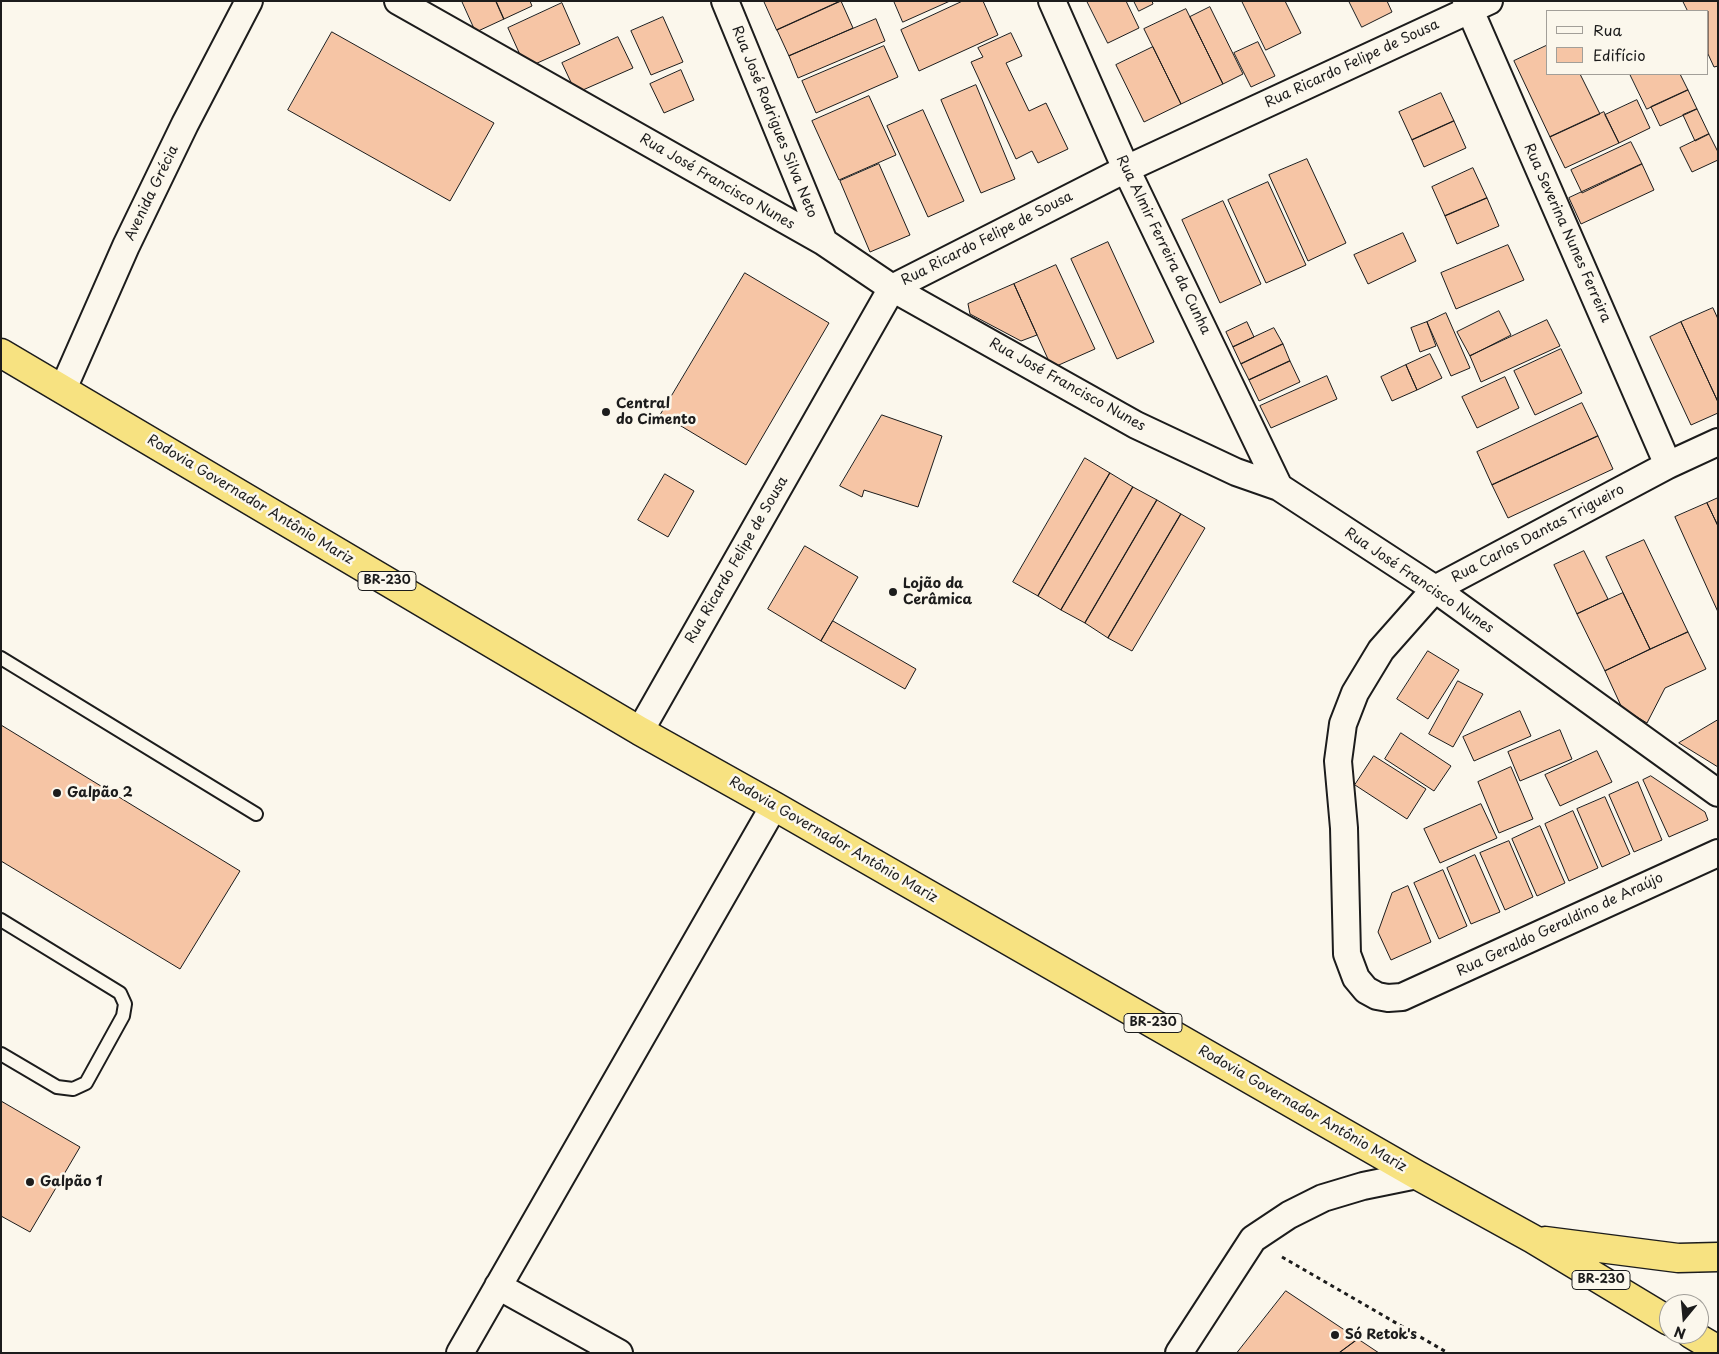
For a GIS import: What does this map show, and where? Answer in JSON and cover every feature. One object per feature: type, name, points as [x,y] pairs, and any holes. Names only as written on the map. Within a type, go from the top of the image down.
[{"type":"highway","name":"Rodovia Governador Antônio Mariz","points":[[1,353],[640,731],[1417,1175],[1533,1239],[1659,1315]]},
{"type":"highway","points":[[1533,1239],[1678,1258],[1718,1257]]},
{"type":"street","name":"Avenida Grécia","points":[[63,389],[126,246],[185,124],[248,1]]},
{"type":"street","name":"Rua José Francisco Nunes","points":[[398,1],[824,242],[892,288],[1136,425],[1236,472],[1279,487],[1435,589],[1718,793]]},
{"type":"street","name":"Rua José Rodrigues Silva Neto","points":[[725,1],[824,242]]},
{"type":"street","name":"Rua Almir Ferreira da Cunha","points":[[1052,1],[1126,169],[1279,487]]},
{"type":"street","name":"Rua Ricardo Felipe de Sousa","points":[[640,731],[892,288],[1126,169],[1475,4]]},
{"type":"street","name":"Rua Severina Nunes Ferreira","points":[[1475,4],[1668,465]]},
{"type":"street","name":"Rua Carlos Dantas Trigueiro","points":[[1402,997],[1388,998],[1377,996],[1366,990],[1356,978],[1347,954],[1344,828],[1338,761],[1343,724],[1355,693],[1381,650],[1435,589],[1668,465],[1718,442]]},
{"type":"street","points":[[460,1353],[774,806]]},
{"type":"street","name":"Rua Geraldo Geraldino de Araújo","points":[[1402,997],[1718,853]]},
{"type":"street","points":[[1178,1353],[1253,1239],[1289,1215],[1323,1198],[1363,1186],[1417,1175]]},
{"type":"street","points":[[498,1286],[619,1353]]},
{"type":"lane","points":[[1,658],[256,814]]},
{"type":"lane","points":[[1,920],[120,993],[125,1004],[123,1016],[86,1082],[73,1089],[57,1087],[1,1054]]},
{"type":"path","points":[[1253,1239],[1448,1353]]},
{"type":"building","points":[[462,1],[496,1],[504,19],[476,32]]},
{"type":"building","points":[[496,1],[530,1],[532,6],[504,19]]},
{"type":"building","points":[[764,1],[841,1],[777,30]]},
{"type":"building","points":[[841,1],[853,28],[789,56],[777,30]]},
{"type":"building","points":[[894,1],[950,1],[903,22]]},
{"type":"building","points":[[963,1],[983,1],[998,35],[919,71],[901,30]]},
{"type":"building","points":[[1087,1],[1126,1],[1139,28],[1108,43]]},
{"type":"building","points":[[1134,1],[1152,1],[1153,4],[1139,11]]},
{"type":"building","points":[[1242,1],[1285,1],[1301,33],[1266,50]]},
{"type":"building","points":[[1349,1],[1387,1],[1392,12],[1362,27]]},
{"type":"building","points":[[1683,1],[1718,1],[1718,66],[1714,67],[1709,56],[1709,10],[1688,10]]},
{"type":"building","points":[[562,3],[580,44],[526,68],[508,28]]},
{"type":"building","points":[[1210,7],[1243,74],[1223,84],[1190,17]]},
{"type":"building","points":[[1186,9],[1223,84],[1181,104],[1144,29]]},
{"type":"building","points":[[663,17],[683,62],[651,75],[631,31]]},
{"type":"building","points":[[876,19],[885,41],[798,78],[789,56]]},
{"type":"building","points":[[332,32],[494,123],[450,201],[288,110]]},
{"type":"building","points":[[1011,33],[1022,56],[1006,63],[1029,111],[1046,103],[1068,149],[1038,163],[1032,151],[1016,159],[971,62],[983,57],[978,48]]},
{"type":"building","points":[[618,37],[633,68],[576,93],[562,63]]},
{"type":"building","points":[[1258,42],[1275,76],[1251,87],[1234,53]]},
{"type":"building","points":[[884,46],[898,77],[816,113],[802,81]]},
{"type":"building","points":[[1546,46],[1546,75],[1580,75],[1600,114],[1550,137],[1514,61]]},
{"type":"building","points":[[1153,47],[1181,104],[1144,122],[1116,65]]},
{"type":"building","points":[[681,70],[694,100],[664,113],[650,84]]},
{"type":"building","points":[[1630,75],[1680,75],[1688,90],[1647,109]]},
{"type":"building","points":[[976,85],[1015,179],[981,193],[941,100]]},
{"type":"building","points":[[1688,90],[1697,109],[1660,126],[1651,107]]},
{"type":"building","points":[[1441,93],[1454,121],[1412,140],[1399,112]]},
{"type":"building","points":[[869,96],[896,155],[839,180],[812,121]]},
{"type":"building","points":[[1637,100],[1650,128],[1619,143],[1605,115]]},
{"type":"building","points":[[1697,109],[1709,134],[1695,141],[1683,115]]},
{"type":"building","points":[[923,110],[964,201],[928,217],[887,126]]},
{"type":"building","points":[[1604,112],[1619,143],[1565,168],[1550,137]]},
{"type":"building","points":[[1454,121],[1466,148],[1424,167],[1412,140]]},
{"type":"building","points":[[1709,134],[1718,152],[1718,160],[1692,172],[1680,148]]},
{"type":"building","points":[[1631,142],[1642,164],[1582,193],[1571,170]]},
{"type":"building","points":[[1307,159],[1346,243],[1308,261],[1269,175]]},
{"type":"building","points":[[879,164],[910,235],[870,252],[840,181]]},
{"type":"building","points":[[1642,164],[1654,190],[1581,224],[1569,198]]},
{"type":"building","points":[[1473,168],[1487,198],[1445,216],[1432,187]]},
{"type":"building","points":[[1268,182],[1306,265],[1266,283],[1228,200]]},
{"type":"building","points":[[1487,198],[1499,226],[1457,244],[1445,216]]},
{"type":"building","points":[[1223,201],[1261,284],[1220,303],[1182,220]]},
{"type":"building","points":[[1403,233],[1416,261],[1368,284],[1354,255]]},
{"type":"building","points":[[1108,242],[1154,342],[1117,359],[1071,259]]},
{"type":"building","points":[[1508,245],[1524,280],[1456,309],[1441,273]]},
{"type":"building","points":[[1056,265],[1095,349],[1052,368],[1014,284]]},
{"type":"building","points":[[745,273],[829,323],[746,465],[661,414]]},
{"type":"building","points":[[1014,284],[1037,335],[1021,341],[970,314],[968,304]]},
{"type":"building","points":[[1713,308],[1718,319],[1718,402],[1681,322]]},
{"type":"building","points":[[1499,311],[1511,335],[1470,356],[1457,332]]},
{"type":"building","points":[[1446,313],[1470,368],[1451,376],[1427,322]]},
{"type":"building","points":[[1547,320],[1560,346],[1481,382],[1470,356]]},
{"type":"building","points":[[1247,322],[1254,337],[1233,347],[1226,332]]},
{"type":"building","points":[[1427,322],[1436,346],[1420,352],[1411,328]]},
{"type":"building","points":[[1681,322],[1718,402],[1718,413],[1691,425],[1650,337]]},
{"type":"building","points":[[1274,328],[1283,344],[1241,364],[1233,347]]},
{"type":"building","points":[[1283,344],[1290,361],[1249,380],[1241,364]]},
{"type":"building","points":[[1561,349],[1582,393],[1535,415],[1514,371]]},
{"type":"building","points":[[1430,354],[1442,378],[1417,390],[1406,365]]},
{"type":"building","points":[[1290,361],[1300,382],[1259,401],[1249,380]]},
{"type":"building","points":[[1406,365],[1417,390],[1392,401],[1381,377]]},
{"type":"building","points":[[1327,376],[1337,399],[1271,428],[1260,406]]},
{"type":"building","points":[[1505,377],[1519,408],[1477,428],[1462,397]]},
{"type":"building","points":[[1582,403],[1598,436],[1492,485],[1477,452]]},
{"type":"building","points":[[882,415],[942,436],[918,507],[864,490],[862,497],[840,486]]},
{"type":"building","points":[[1598,436],[1613,469],[1508,518],[1492,485]]},
{"type":"building","points":[[1085,458],[1110,473],[1038,596],[1013,582]]},
{"type":"building","points":[[1110,473],[1133,487],[1061,610],[1038,596]]},
{"type":"building","points":[[665,474],[694,491],[668,537],[638,520]]},
{"type":"building","points":[[1133,487],[1157,500],[1085,623],[1061,610]]},
{"type":"building","points":[[1718,498],[1718,526],[1707,503]]},
{"type":"building","points":[[1157,500],[1181,514],[1108,638],[1085,623]]},
{"type":"building","points":[[1707,503],[1718,526],[1718,612],[1675,517]]},
{"type":"building","points":[[1181,514],[1205,528],[1132,651],[1108,638]]},
{"type":"building","points":[[1644,540],[1688,632],[1650,649],[1606,557]]},
{"type":"building","points":[[805,546],[858,577],[821,641],[768,609]]},
{"type":"building","points":[[1584,551],[1608,599],[1577,614],[1554,565]]},
{"type":"building","points":[[1623,593],[1650,649],[1605,671],[1577,614]]},
{"type":"building","points":[[833,621],[916,669],[905,689],[821,641]]},
{"type":"building","points":[[1688,632],[1706,669],[1665,688],[1647,723],[1622,708],[1605,671]]},
{"type":"building","points":[[1428,651],[1459,670],[1428,719],[1397,699]]},
{"type":"building","points":[[1458,681],[1483,694],[1453,747],[1429,734]]},
{"type":"building","points":[[1520,711],[1531,736],[1474,761],[1463,737]]},
{"type":"building","points":[[1718,720],[1718,767],[1679,743]]},
{"type":"building","name":"Galpão 2","points":[[1,725],[240,871],[180,969],[1,861]]},
{"type":"building","points":[[1560,730],[1572,759],[1520,781],[1508,752]]},
{"type":"building","points":[[1401,733],[1451,766],[1434,791],[1385,759]]},
{"type":"building","points":[[1597,751],[1612,782],[1560,806],[1545,775]]},
{"type":"building","points":[[1374,756],[1426,789],[1407,819],[1355,785]]},
{"type":"building","points":[[1511,767],[1533,819],[1499,833],[1478,782]]},
{"type":"building","points":[[1651,776],[1705,812],[1708,820],[1669,837],[1643,780]]},
{"type":"building","points":[[1638,782],[1662,840],[1634,852],[1609,795]]},
{"type":"building","points":[[1605,797],[1630,854],[1602,867],[1577,809]]},
{"type":"building","points":[[1481,804],[1497,838],[1440,863],[1424,829]]},
{"type":"building","points":[[1573,811],[1598,868],[1569,881],[1545,824]]},
{"type":"building","points":[[1540,826],[1565,883],[1537,896],[1512,839]]},
{"type":"building","points":[[1509,841],[1533,897],[1505,910],[1480,853]]},
{"type":"building","points":[[1475,855],[1500,912],[1471,924],[1447,868]]},
{"type":"building","points":[[1443,870],[1467,926],[1439,939],[1414,883]]},
{"type":"building","points":[[1408,886],[1431,942],[1391,960],[1378,932],[1392,893]]},
{"type":"building","name":"Galpão 1","points":[[1,1101],[80,1147],[30,1232],[1,1216]]},
{"type":"building","points":[[1286,1291],[1358,1339],[1339,1353],[1237,1353]]},
{"type":"building","points":[[1358,1339],[1379,1353],[1339,1353]]},
{"type":"place","name":"Central do Cimento","points":[[606,412]]},
{"type":"place","name":"Lojão da Cerâmica","points":[[893,592]]},
{"type":"place","name":"Galpão 2","points":[[57,793]]},
{"type":"place","name":"Galpão 1","points":[[30,1182]]},
{"type":"place","name":"Só Retok's","points":[[1335,1335]]}]
